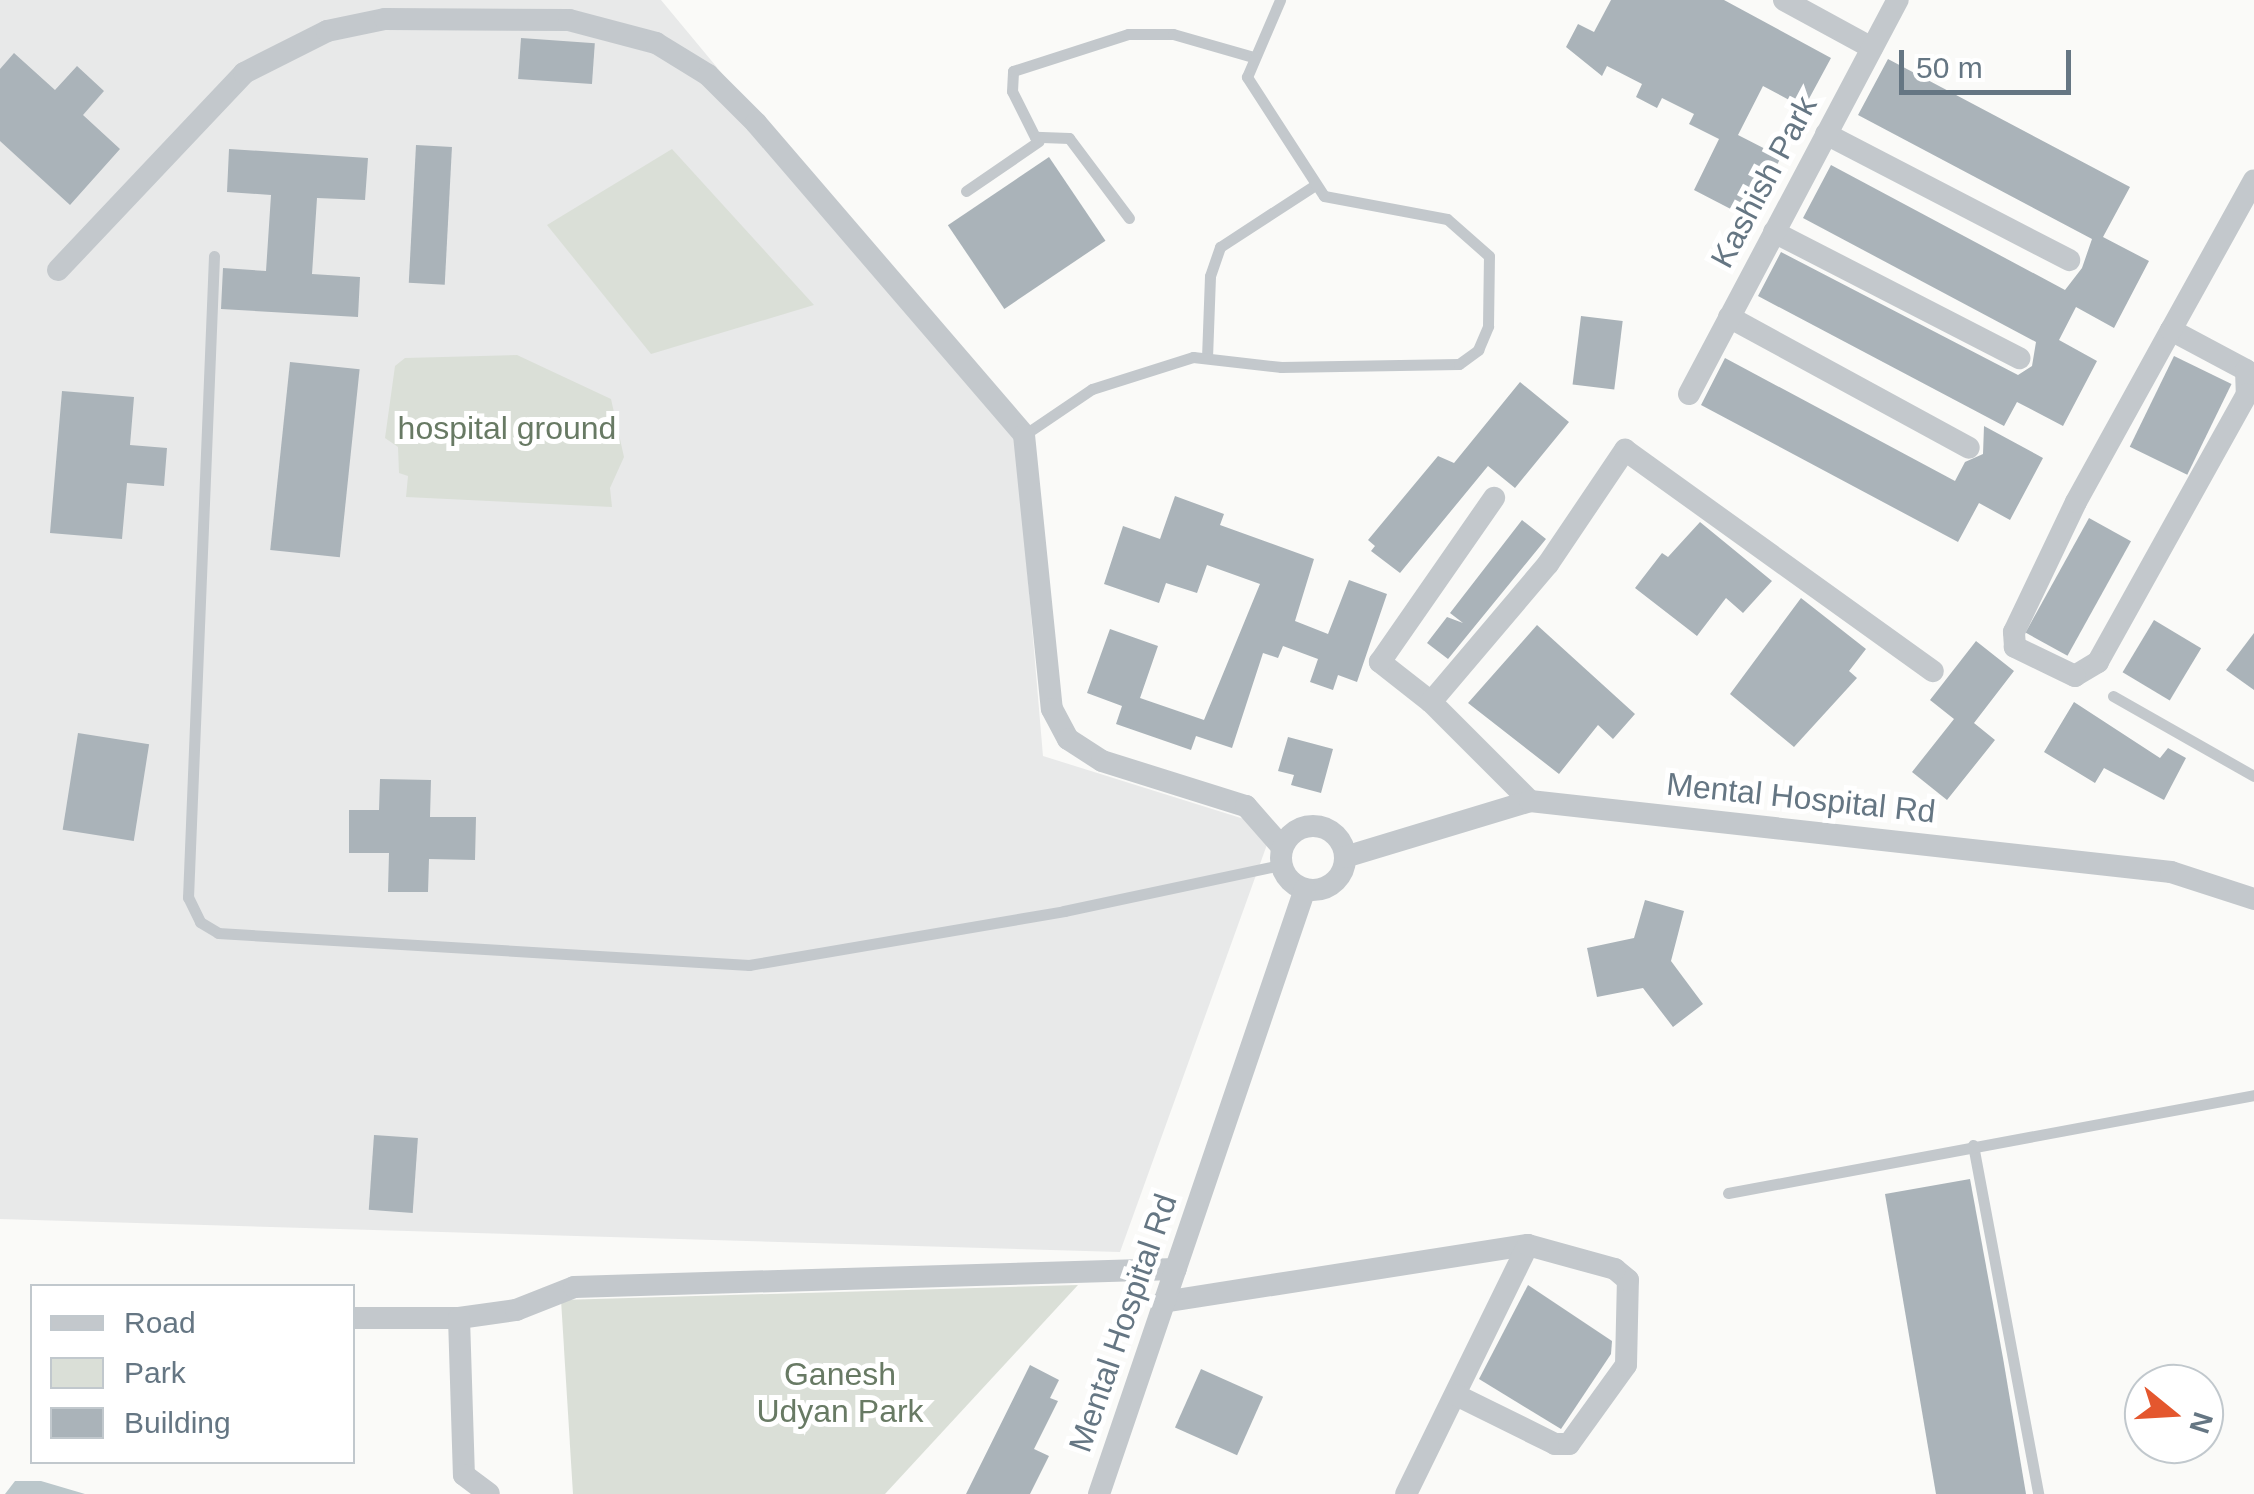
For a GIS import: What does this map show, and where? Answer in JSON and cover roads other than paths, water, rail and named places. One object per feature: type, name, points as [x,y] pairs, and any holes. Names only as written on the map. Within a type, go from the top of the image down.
[{"type":"street","points":[[1784,0],[1872,48]]},
{"type":"street","name":"Kashish Park","points":[[1689,394],[1898,0]]},
{"type":"street","points":[[58,270],[244,73],[327,31],[385,19],[569,20],[656,43],[708,75],[756,122],[1024,434],[1052,709],[1068,740],[1102,761],[1246,806],[1304,889],[1333,883],[1345,856],[1336,836],[1319,826],[1298,828],[1282,856]]},
{"type":"street","points":[[1826,134],[2069,260]]},
{"type":"street","points":[[2171,330],[2246,370],[2247,394],[2098,662],[2076,676],[2016,647],[2014,632],[2171,330],[2254,180]]},
{"type":"street","points":[[1774,232],[2019,358]]},
{"type":"street","points":[[1729,317],[1969,448]]},
{"type":"street","points":[[1431,702],[1548,564],[1626,450],[1933,672]]},
{"type":"street","points":[[1494,498],[1380,662],[1431,702],[1530,801]]},
{"type":"street","name":"Mental Hospital Rd","points":[[1345,856],[1530,801],[2171,872],[2254,898]]},
{"type":"street","name":"Mental Hospital Rd","points":[[1099,1494],[1304,889]]},
{"type":"street","points":[[1406,1494],[1528,1244]]},
{"type":"street","points":[[1164,1302],[1528,1244],[1615,1270],[1628,1280],[1626,1366],[1570,1444],[1556,1444],[1456,1395]]},
{"type":"street","points":[[355,1318],[459,1318],[516,1310],[574,1287],[1176,1269]]},
{"type":"street","points":[[459,1318],[464,1475],[489,1494]]},
{"type":"lane","points":[[1024,434],[1108,382],[1142,368],[1206,358],[1281,367],[1459,364],[1478,350],[1488,326],[1489,256],[1447,219],[1324,196],[1247,76],[1280,0]]},
{"type":"lane","points":[[1039,142],[1012,92],[1013,71],[1128,34],[1173,34],[1253,57]]},
{"type":"lane","points":[[966,190],[1039,142],[1069,138],[1128,218]]},
{"type":"lane","points":[[1206,358],[1210,276],[1220,247],[1314,184]]},
{"type":"lane","points":[[214,256],[188,897],[200,922],[218,933],[750,965],[1064,911],[1282,856]]},
{"type":"lane","points":[[2112,696],[2254,776]]},
{"type":"lane","points":[[1728,1193],[1973,1144],[2254,1095]]},
{"type":"lane","points":[[1973,1144],[2038,1494]]},
{"type":"park label","name":"hospital ground","points":[[507,428]]},
{"type":"park label","name":"Ganesh Udyan Park","points":[[840,1394]]}]
